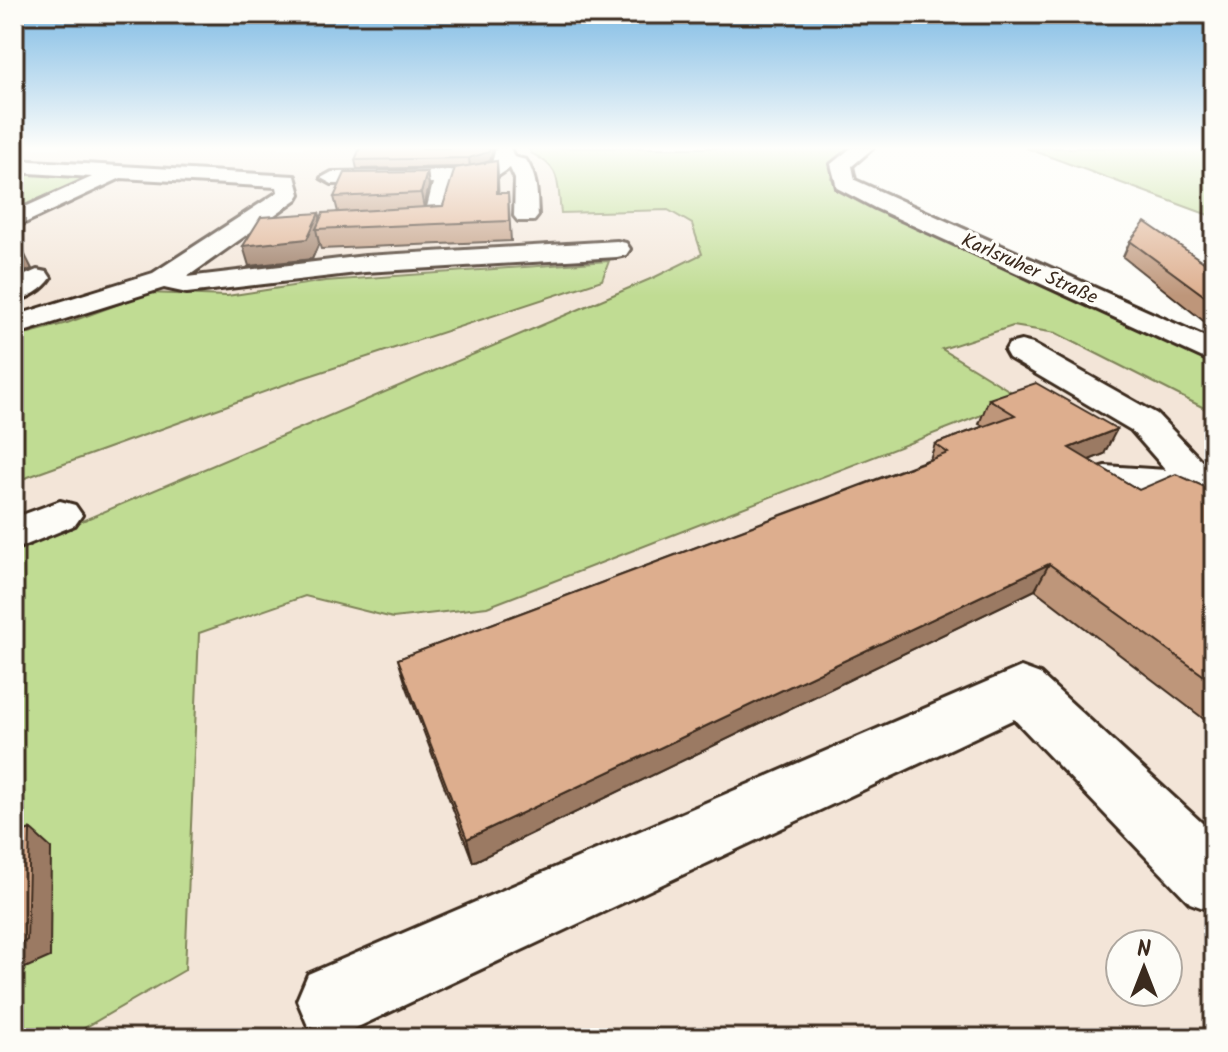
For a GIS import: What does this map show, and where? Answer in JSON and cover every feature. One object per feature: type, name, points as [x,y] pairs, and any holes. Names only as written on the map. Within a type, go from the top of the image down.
[{"type":"street","points":[[14,221],[65,197]]},
{"type":"street","points":[[14,326],[163,279],[286,197]]},
{"type":"street","points":[[357,222],[436,218],[441,197]]},
{"type":"street","points":[[526,197],[526,216]]},
{"type":"street","name":"Karlsruher Straße","points":[[872,197],[1214,353]]},
{"type":"street","points":[[241,227],[279,227]]},
{"type":"street","points":[[163,279],[187,285],[365,264],[617,249]]},
{"type":"street","points":[[1021,351],[1144,422],[1214,502]]},
{"type":"street","points":[[1105,479],[1164,483],[1214,502]]},
{"type":"street","points":[[14,535],[60,515]]},
{"type":"street","points":[[334,1000],[1021,690],[1214,879]]},
{"type":"shaded area","points":[[14,197],[861,197],[1214,361],[1214,1038],[14,1038]]},
{"type":"green space","points":[[14,197],[52,197],[14,215]]},
{"type":"green space","points":[[559,197],[861,197],[1214,361],[1214,413],[1056,333],[1013,326],[942,349],[1023,399],[487,607],[393,618],[305,596],[199,633],[185,970],[67,1038],[14,1038],[14,550],[655,277],[702,254],[692,224],[668,210],[561,213]]},
{"type":"green space","points":[[1160,197],[1214,197],[1214,217]]},
{"type":"green space","points":[[609,261],[602,280],[300,379],[14,482],[14,337],[67,323],[149,293],[227,296],[325,281]]},
{"type":"building","points":[[446,197],[508,197],[509,221],[316,229],[323,213],[443,206]]},
{"type":"building","points":[[319,213],[307,239],[243,246],[261,217]]},
{"type":"building","points":[[1145,222],[1214,269],[1214,303],[1130,241]]},
{"type":"building","points":[[14,235],[24,252],[14,256]]},
{"type":"building","points":[[1036,383],[1117,429],[1069,448],[1139,490],[1176,474],[1214,491],[1214,683],[1049,564],[467,839],[398,659],[948,453],[935,444],[1015,415],[989,399]]},
{"type":"building","points":[[30,829],[27,940],[14,946],[14,836]]}]
